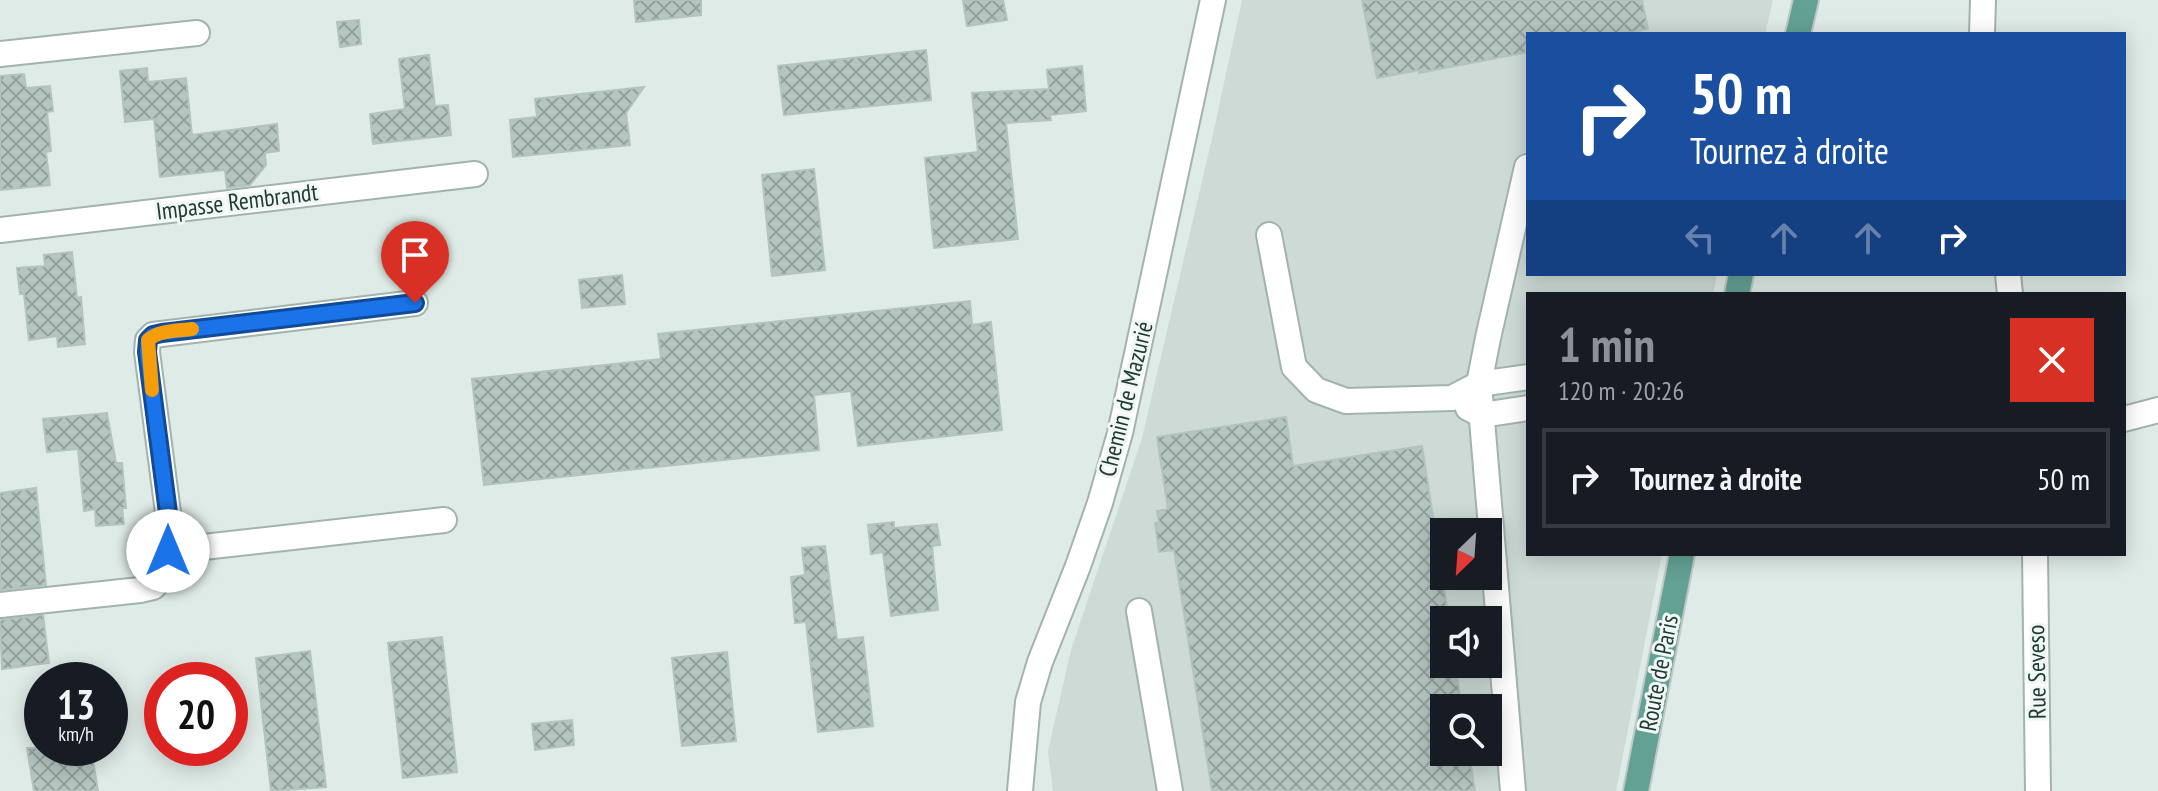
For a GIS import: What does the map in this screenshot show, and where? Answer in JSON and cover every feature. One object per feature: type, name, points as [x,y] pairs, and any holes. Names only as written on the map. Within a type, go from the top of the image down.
[{"type":"main road","points":[[1798,32],[1806,0]]},
{"type":"main road","name":"Route de Paris","points":[[1636,791],[1682,556]]},
{"type":"street","name":"Chemin de Mazurié","points":[[1020,791],[1028,702],[1100,503],[1120,433],[1213,0]]},
{"type":"street","points":[[1982,32],[1983,0]]},
{"type":"street","points":[[0,54],[197,33]]},
{"type":"street","points":[[1513,791],[1479,384],[1526,171]]},
{"type":"street","name":"Impasse Rembrandt","points":[[0,230],[475,174]]},
{"type":"street","points":[[1269,235],[1294,367],[1316,390],[1346,401],[1452,398],[1479,384],[1526,377]]},
{"type":"street","points":[[0,605],[140,590],[153,587],[161,579],[170,528],[147,352],[148,340],[153,335],[415,303]]},
{"type":"street","points":[[1452,398],[1482,415],[1526,408]]},
{"type":"street","points":[[2126,418],[2158,410]]},
{"type":"street","points":[[168,551],[444,520]]},
{"type":"street","name":"Rue Seveso","points":[[2035,556],[2038,791]]},
{"type":"street","points":[[1139,611],[1170,791]]},
{"type":"shaded area","points":[[1242,0],[1773,0],[1765,32],[1526,32],[1526,276],[1717,276],[1713,292],[1526,292],[1526,556],[1662,556],[1616,791],[1053,791],[1048,751],[1071,650],[1142,438]]},
{"type":"building","points":[[634,0],[701,0],[701,15],[636,22]]},
{"type":"building","points":[[963,0],[1003,0],[1007,20],[967,26]]},
{"type":"building","points":[[1362,0],[1642,0],[1648,29],[1632,32],[1526,32],[1526,52],[1377,78]]},
{"type":"building","points":[[359,20],[361,44],[340,47],[337,22]]},
{"type":"building","points":[[926,50],[931,100],[784,115],[778,66]]},
{"type":"building","points":[[429,55],[435,106],[448,105],[451,135],[373,144],[370,114],[405,109],[399,59]]},
{"type":"building","points":[[1082,66],[1086,111],[1050,115],[1051,120],[1006,123],[1018,239],[934,248],[925,158],[978,152],[972,93],[1049,89],[1047,70]]},
{"type":"building","points":[[147,68],[148,82],[186,78],[192,135],[277,124],[279,151],[265,153],[266,165],[250,185],[227,188],[225,170],[160,177],[154,119],[125,122],[120,71]]},
{"type":"building","points":[[24,74],[26,88],[50,86],[53,111],[47,112],[51,151],[46,152],[50,185],[0,190],[0,76]]},
{"type":"building","points":[[644,87],[626,113],[630,145],[513,157],[510,120],[537,117],[535,99]]},
{"type":"building","points":[[814,169],[825,270],[772,276],[762,175]]},
{"type":"building","points":[[72,252],[77,298],[81,297],[85,344],[58,347],[57,336],[29,340],[24,294],[20,294],[17,268],[45,266],[44,255]]},
{"type":"building","points":[[622,275],[625,304],[582,308],[579,280]]},
{"type":"building","points":[[970,301],[972,325],[991,322],[1002,430],[858,446],[851,391],[814,395],[819,450],[484,485],[472,379],[661,359],[658,334]]},
{"type":"building","points":[[107,413],[116,463],[122,463],[126,508],[122,508],[124,524],[96,526],[95,509],[84,511],[78,449],[47,452],[43,419]]},
{"type":"building","points":[[1286,417],[1293,466],[1422,446],[1433,518],[1430,518],[1430,590],[1444,590],[1447,606],[1430,606],[1430,678],[1457,678],[1460,694],[1430,694],[1430,766],[1471,766],[1475,791],[1212,791],[1174,550],[1159,552],[1155,523],[1159,523],[1157,511],[1168,509],[1157,437]]},
{"type":"building","points":[[36,488],[46,585],[0,590],[0,493]]},
{"type":"building","points":[[894,522],[894,528],[937,524],[940,545],[932,546],[938,610],[891,616],[883,552],[871,554],[868,525]]},
{"type":"building","points":[[825,546],[837,640],[863,637],[873,726],[818,732],[806,622],[795,623],[791,577],[805,575],[802,548]]},
{"type":"building","points":[[43,615],[49,662],[24,662],[24,666],[2,669],[0,620]]},
{"type":"building","points":[[442,637],[457,772],[403,778],[388,643]]},
{"type":"building","points":[[310,651],[326,787],[271,791],[256,658]]},
{"type":"building","points":[[727,652],[736,741],[682,746],[672,658]]},
{"type":"building","points":[[572,720],[574,745],[535,750],[532,724]]},
{"type":"building","points":[[30,766],[94,766],[98,791],[34,791]]},
{"type":"slow traffic","points":[[152,390],[148,340],[153,335],[192,329]]},
{"type":"route","points":[[168,551],[170,528],[148,340],[162,333],[415,303]]}]
